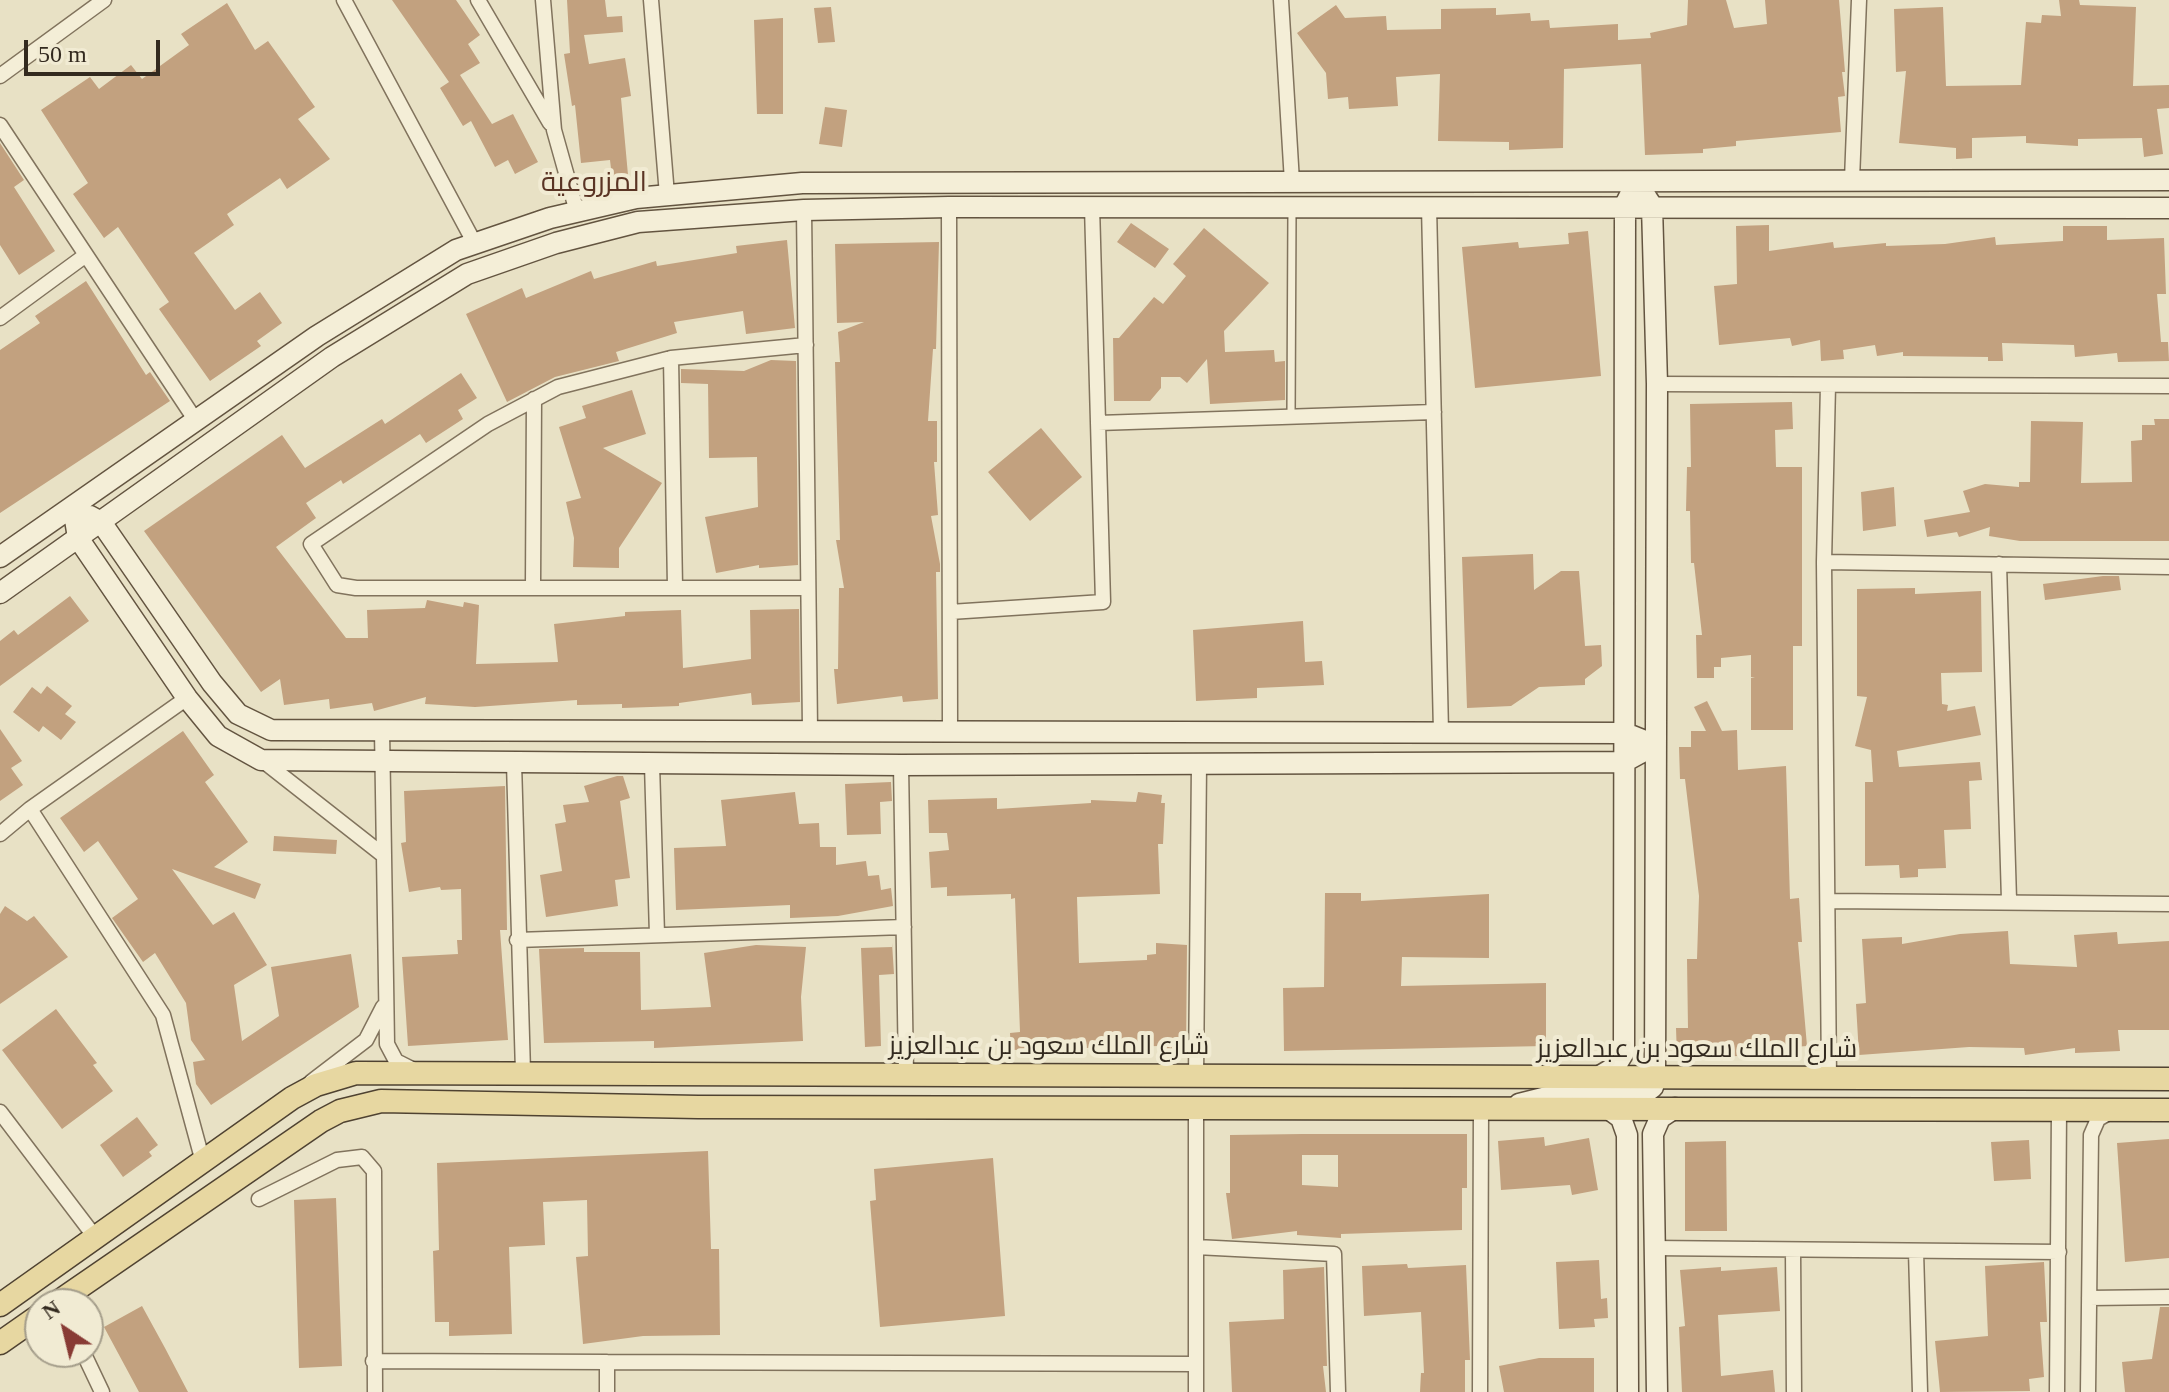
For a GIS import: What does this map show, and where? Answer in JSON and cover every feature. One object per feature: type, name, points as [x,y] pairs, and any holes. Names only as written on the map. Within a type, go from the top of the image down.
[{"type":"main road","name":"شارع الملك سعود بن عبدالعزيز","points":[[2,1305],[292,1098],[316,1085],[356,1073],[414,1070],[1196,1077],[2169,1079]]},
{"type":"main road","points":[[698,1107],[686,1098],[689,1090],[697,1086],[796,1085],[855,1074]]},
{"type":"main road","points":[[2059,1109],[2063,1096],[2075,1090],[2169,1089]]},
{"type":"main road","points":[[79,1288],[321,1121],[360,1105],[381,1101],[698,1107],[1510,1106],[2169,1110]]},
{"type":"main road","points":[[0,1343],[24,1326]]},
{"type":"street","points":[[0,76],[104,0]]},
{"type":"street","points":[[344,0],[475,244]]},
{"type":"street","points":[[478,0],[554,130]]},
{"type":"street","points":[[543,0],[554,130],[577,212]]},
{"type":"street","points":[[651,0],[667,195]]},
{"type":"street","points":[[1281,0],[1292,182]]},
{"type":"street","points":[[1852,180],[1859,0]]},
{"type":"street","points":[[0,125],[196,421]]},
{"type":"street","points":[[0,557],[317,336],[456,250],[577,212],[636,198],[802,183],[2169,180]]},
{"type":"street","points":[[1598,1077],[1615,1067],[1624,1052],[1625,205],[1637,181]]},
{"type":"street","points":[[1510,1106],[1559,1094],[1645,1093],[1653,1087],[1655,1077],[1657,384],[1652,206],[1637,181]]},
{"type":"street","points":[[0,593],[332,357],[467,274],[556,243],[638,222],[804,210],[949,207],[1625,205],[2169,208]]},
{"type":"street","points":[[950,612],[1103,602],[1092,206]]},
{"type":"street","points":[[1429,206],[1441,732]]},
{"type":"street","points":[[949,207],[950,731]]},
{"type":"street","points":[[804,210],[810,730]]},
{"type":"street","points":[[0,318],[86,255]]},
{"type":"street","points":[[806,345],[671,358],[558,387],[488,424],[311,544],[337,585],[808,588]]},
{"type":"street","points":[[671,358],[675,587]]},
{"type":"street","points":[[1657,384],[2169,386]]},
{"type":"street","points":[[1828,385],[1824,562],[1829,1078]]},
{"type":"street","points":[[533,585],[534,399]]},
{"type":"street","points":[[1098,423],[1434,412]]},
{"type":"street","points":[[73,507],[101,522],[212,683],[238,714],[271,730],[1625,733],[1655,745]]},
{"type":"street","points":[[73,507],[78,538],[187,698],[218,736],[261,760],[383,855]]},
{"type":"street","points":[[1824,562],[2169,567]]},
{"type":"street","points":[[1999,564],[2009,900]]},
{"type":"street","points":[[0,834],[30,809],[187,698]]},
{"type":"street","points":[[382,730],[384,1003],[391,1054],[404,1067],[414,1070]]},
{"type":"street","points":[[261,760],[901,765],[1624,762],[1655,745]]},
{"type":"street","points":[[514,763],[523,1072]]},
{"type":"street","points":[[652,764],[657,935]]},
{"type":"street","points":[[1196,1077],[1199,764]]},
{"type":"street","points":[[901,765],[906,1074]]},
{"type":"street","points":[[30,809],[163,1015],[203,1162]]},
{"type":"street","points":[[1829,901],[2009,900],[2169,904]]},
{"type":"street","points":[[517,940],[904,927]]},
{"type":"street","points":[[292,1098],[366,1040],[379,1020],[384,1003]]},
{"type":"street","points":[[1196,1106],[1196,1392]]},
{"type":"street","points":[[1480,1392],[1481,1106]]},
{"type":"street","points":[[1606,1107],[1621,1118],[1625,1126],[1628,1392]]},
{"type":"street","points":[[1657,1392],[1652,1180],[1655,1125],[1675,1108]]},
{"type":"street","points":[[2057,1392],[2059,1109]]},
{"type":"street","points":[[2088,1392],[2091,1135],[2098,1119],[2118,1109]]},
{"type":"street","points":[[0,1112],[95,1237]]},
{"type":"street","points":[[259,1199],[337,1160],[362,1157],[374,1171],[375,1392]]},
{"type":"street","points":[[1626,1178],[1652,1180]]},
{"type":"street","points":[[1196,1247],[1334,1254],[1338,1392]]},
{"type":"street","points":[[1653,1248],[2059,1252]]},
{"type":"street","points":[[1793,1251],[1794,1392]]},
{"type":"street","points":[[1916,1251],[1920,1392]]},
{"type":"street","points":[[2089,1298],[2169,1297]]},
{"type":"street","points":[[373,1361],[1196,1364]]},
{"type":"street","points":[[607,1362],[607,1392]]},
{"type":"street","points":[[91,1368],[102,1392]]},
{"type":"lane","points":[[1291,416],[1292,206]]},
{"type":"building","points":[[392,0],[456,0],[480,35],[468,44],[480,63],[460,75],[492,124],[513,114],[538,162],[515,174],[508,160],[495,167],[471,121],[463,126],[440,88],[449,82]]},
{"type":"building","points":[[567,0],[605,0],[607,17],[622,16],[623,32],[584,35],[589,64],[625,58],[631,96],[621,98],[628,175],[612,177],[610,160],[581,163],[575,105],[572,106],[564,54],[570,53]]},
{"type":"building","points":[[1688,0],[1726,0],[1734,28],[1767,24],[1765,0],[1839,0],[1845,72],[1842,72],[1845,96],[1838,97],[1841,132],[1736,141],[1736,146],[1703,149],[1703,153],[1645,155],[1641,64],[1564,69],[1563,148],[1509,150],[1509,142],[1438,141],[1440,74],[1396,77],[1398,106],[1349,109],[1348,97],[1328,99],[1326,73],[1297,33],[1336,5],[1345,18],[1386,16],[1387,30],[1441,29],[1441,9],[1496,8],[1496,15],[1530,13],[1531,21],[1549,20],[1550,28],[1618,24],[1618,40],[1651,38],[1650,33],[1687,25]]},
{"type":"building","points":[[2059,0],[2079,0],[2080,5],[2136,7],[2133,86],[2169,85],[2169,108],[2157,109],[2163,154],[2144,157],[2142,138],[2078,139],[2078,146],[2026,143],[2026,136],[1972,138],[1972,158],[1956,159],[1956,148],[1899,143],[1906,71],[1896,72],[1894,9],[1943,7],[1946,86],[2021,85],[2026,22],[2041,23],[2042,15],[2061,16]]},
{"type":"building","points":[[227,3],[255,50],[268,41],[315,107],[298,119],[330,159],[287,189],[280,178],[227,214],[234,225],[194,253],[235,310],[260,292],[282,323],[257,341],[261,346],[210,381],[159,309],[169,302],[118,227],[104,238],[73,194],[88,183],[41,110],[90,77],[99,89],[131,65],[142,79],[189,45],[181,34]]},
{"type":"building","points":[[831,7],[835,42],[818,43],[814,8]]},
{"type":"building","points":[[783,18],[783,114],[757,114],[754,20]]},
{"type":"building","points":[[825,107],[847,110],[842,147],[819,144]]},
{"type":"building","points":[[0,143],[24,180],[14,187],[55,251],[19,275],[0,245]]},
{"type":"building","points":[[1131,223],[1169,249],[1155,268],[1117,242]]},
{"type":"building","points":[[1769,225],[1769,251],[1833,242],[1834,248],[1886,243],[1886,246],[1945,244],[1995,237],[1996,245],[2063,241],[2063,226],[2107,226],[2107,240],[2164,238],[2166,294],[2157,294],[2161,342],[2168,342],[2169,361],[2118,362],[2117,353],[2075,357],[2074,345],[2002,343],[2003,361],[1988,361],[1988,357],[1903,356],[1903,352],[1877,356],[1875,345],[1843,350],[1844,359],[1821,361],[1820,340],[1792,346],[1790,338],[1719,345],[1714,286],[1737,284],[1736,226]]},
{"type":"building","points":[[1204,228],[1269,283],[1224,331],[1225,352],[1274,350],[1275,362],[1285,361],[1285,400],[1210,404],[1207,359],[1187,383],[1180,377],[1161,377],[1161,388],[1150,401],[1114,401],[1113,338],[1119,338],[1154,297],[1163,304],[1186,276],[1173,264]]},
{"type":"building","points":[[1588,231],[1601,376],[1475,388],[1462,247],[1518,242],[1519,248],[1569,244],[1568,233]]},
{"type":"building","points":[[787,240],[795,328],[746,334],[743,311],[674,322],[677,333],[616,352],[619,361],[555,377],[507,402],[466,314],[522,288],[526,298],[591,271],[594,279],[656,261],[657,266],[737,253],[736,246]]},
{"type":"building","points":[[939,242],[936,349],[933,349],[928,421],[937,421],[937,462],[934,462],[938,515],[931,516],[940,564],[940,572],[936,572],[938,699],[903,702],[902,696],[837,704],[834,669],[838,669],[839,588],[844,588],[836,540],[840,540],[835,362],[840,362],[838,332],[864,322],[837,323],[835,244]]},
{"type":"building","points":[[86,281],[146,375],[150,372],[170,401],[0,513],[0,350],[40,323],[35,316]]},
{"type":"building","points":[[771,360],[796,361],[798,565],[759,568],[759,565],[716,573],[705,517],[758,507],[757,457],[709,458],[708,384],[681,383],[681,369],[744,371]]},
{"type":"building","points":[[461,373],[477,398],[458,410],[463,419],[426,443],[420,434],[343,484],[341,480],[306,503],[316,518],[276,547],[346,638],[368,638],[367,610],[425,608],[427,600],[463,607],[464,602],[479,605],[476,664],[558,662],[554,624],[625,616],[625,612],[681,610],[683,668],[751,659],[750,610],[799,609],[800,702],[752,705],[751,693],[679,703],[679,706],[622,708],[622,704],[577,705],[577,700],[475,707],[425,704],[426,697],[374,711],[372,703],[330,709],[329,699],[284,705],[280,679],[261,692],[144,531],[282,435],[305,468],[382,419],[385,424]]},
{"type":"building","points":[[632,390],[646,434],[603,448],[662,483],[619,548],[619,568],[573,567],[574,538],[566,502],[581,498],[559,427],[586,418],[582,406]]},
{"type":"building","points":[[1792,402],[1793,429],[1775,430],[1776,467],[1802,467],[1802,646],[1793,646],[1793,730],[1751,730],[1751,678],[1755,677],[1751,677],[1751,655],[1721,658],[1721,667],[1714,667],[1714,678],[1697,678],[1696,635],[1702,635],[1694,563],[1691,563],[1690,511],[1686,511],[1687,467],[1691,467],[1690,404]]},
{"type":"building","points":[[2154,419],[2169,419],[2169,541],[2020,541],[1989,536],[1990,527],[1959,537],[1957,532],[1927,537],[1924,520],[1970,512],[1963,491],[1985,484],[2019,487],[2019,482],[2030,482],[2031,421],[2083,422],[2081,483],[2132,482],[2131,441],[2142,440],[2142,425],[2155,425]]},
{"type":"building","points":[[1041,428],[1082,477],[1030,521],[988,472]]},
{"type":"building","points":[[1894,487],[1896,526],[1863,531],[1861,492]]},
{"type":"building","points":[[1533,554],[1534,590],[1561,571],[1579,571],[1585,646],[1601,645],[1602,666],[1585,679],[1585,685],[1539,687],[1511,706],[1467,708],[1462,557]]},
{"type":"building","points":[[2119,576],[2121,590],[2045,600],[2043,584]]},
{"type":"building","points":[[1915,588],[1915,594],[1981,591],[1982,672],[1941,673],[1942,704],[1948,705],[1947,711],[1975,706],[1981,735],[1897,751],[1899,767],[1980,762],[1982,780],[1969,781],[1971,829],[1944,830],[1946,868],[1918,869],[1918,877],[1900,878],[1899,865],[1865,866],[1865,782],[1873,782],[1871,750],[1855,746],[1867,697],[1857,696],[1857,589]]},
{"type":"building","points":[[70,596],[89,621],[0,686],[0,641],[14,630],[18,635]]},
{"type":"building","points":[[1303,621],[1305,662],[1322,661],[1324,685],[1257,688],[1257,698],[1196,701],[1193,630]]},
{"type":"building","points":[[47,686],[72,706],[65,714],[76,722],[61,740],[43,726],[39,732],[13,712],[32,687],[41,694]]},
{"type":"building","points":[[1707,701],[1722,731],[1737,730],[1738,770],[1786,766],[1790,899],[1799,898],[1802,942],[1798,942],[1807,1046],[1741,1051],[1741,1056],[1677,1057],[1676,1028],[1688,1028],[1687,959],[1697,959],[1699,896],[1685,779],[1680,779],[1679,747],[1691,747],[1691,731],[1706,731],[1694,707]]},
{"type":"building","points":[[0,729],[22,761],[11,768],[23,785],[0,801]]},
{"type":"building","points":[[183,731],[214,775],[205,782],[248,842],[214,867],[261,884],[255,899],[172,869],[213,925],[234,912],[267,965],[234,985],[242,1041],[279,1016],[271,967],[351,954],[359,1007],[211,1105],[196,1084],[193,1062],[205,1060],[191,1040],[186,1003],[155,953],[143,962],[112,918],[138,899],[98,841],[84,852],[60,818]]},
{"type":"building","points":[[623,776],[630,798],[620,801],[630,878],[615,880],[618,906],[546,917],[540,875],[562,871],[555,824],[566,822],[563,805],[589,802],[584,786]]},
{"type":"building","points":[[891,782],[892,801],[880,802],[881,834],[847,835],[845,784]]},
{"type":"building","points":[[505,786],[507,930],[500,930],[508,1040],[408,1046],[402,957],[458,954],[457,940],[462,940],[461,889],[441,890],[440,887],[409,892],[401,843],[406,842],[404,791]]},
{"type":"building","points":[[795,792],[799,824],[819,823],[820,847],[836,847],[836,865],[866,861],[868,876],[879,875],[881,890],[891,888],[893,906],[838,916],[790,918],[790,905],[676,910],[674,848],[726,846],[721,800]]},
{"type":"building","points":[[1138,792],[1162,795],[1161,803],[1165,803],[1163,844],[1158,844],[1160,894],[1077,897],[1079,963],[1147,960],[1147,955],[1156,954],[1156,943],[1187,945],[1186,1051],[1159,1052],[1159,1046],[1011,1050],[1010,1033],[1020,1032],[1015,898],[1011,899],[1011,894],[947,896],[947,887],[931,888],[929,852],[949,850],[947,833],[929,833],[928,800],[997,798],[997,809],[1091,803],[1091,800],[1136,802]]},
{"type":"building","points":[[274,836],[337,840],[336,854],[273,851]]},
{"type":"building","points":[[1325,893],[1361,893],[1361,901],[1489,894],[1489,958],[1402,957],[1401,986],[1546,983],[1546,1046],[1284,1051],[1283,988],[1324,987]]},
{"type":"building","points":[[5,906],[27,921],[34,916],[68,957],[0,1004],[0,914]]},
{"type":"building","points":[[2008,931],[2010,964],[2077,967],[2074,935],[2117,932],[2118,944],[2169,941],[2169,1030],[2118,1030],[2120,1051],[2075,1053],[2075,1048],[2025,1055],[2024,1048],[1969,1047],[1859,1055],[1856,1004],[1866,1003],[1862,939],[1902,937],[1902,944],[1960,934]]},
{"type":"building","points":[[892,943],[894,974],[879,975],[881,1046],[865,1047],[861,948],[892,947]]},
{"type":"building","points":[[756,945],[806,947],[801,997],[803,1041],[654,1048],[654,1041],[544,1043],[539,949],[640,952],[641,1010],[711,1007],[704,953]]},
{"type":"building","points":[[56,1009],[97,1063],[93,1065],[113,1091],[62,1129],[2,1050]]},
{"type":"building","points":[[137,1117],[158,1145],[149,1152],[152,1156],[123,1177],[100,1145]]},
{"type":"building","points":[[1467,1134],[1467,1188],[1462,1188],[1462,1230],[1341,1234],[1341,1238],[1297,1235],[1297,1231],[1232,1239],[1226,1193],[1230,1193],[1230,1135]],"holes":[[[1302,1155],[1338,1155],[1338,1187],[1302,1185]]]},
{"type":"building","points":[[1544,1137],[1545,1146],[1589,1138],[1598,1190],[1572,1195],[1570,1185],[1501,1190],[1498,1141]]},
{"type":"building","points":[[2169,1139],[2169,1258],[2125,1262],[2117,1143]]},
{"type":"building","points":[[2029,1140],[2031,1179],[1994,1181],[1991,1142]]},
{"type":"building","points":[[1726,1141],[1727,1231],[1685,1231],[1685,1142]]},
{"type":"building","points":[[708,1151],[711,1249],[719,1249],[720,1335],[643,1336],[583,1344],[576,1257],[588,1256],[587,1200],[543,1202],[545,1245],[509,1247],[512,1334],[449,1336],[449,1322],[435,1322],[433,1251],[439,1250],[437,1163]]},
{"type":"building","points":[[993,1158],[1005,1316],[880,1327],[870,1201],[876,1200],[874,1169]]},
{"type":"building","points":[[336,1198],[342,1366],[299,1368],[294,1200]]},
{"type":"building","points":[[1599,1260],[1601,1299],[1607,1298],[1608,1318],[1594,1319],[1595,1327],[1559,1329],[1556,1262]]},
{"type":"building","points":[[2044,1262],[2047,1322],[2040,1322],[2044,1377],[2029,1379],[2030,1391],[1940,1392],[1935,1341],[1988,1336],[1985,1266]]},
{"type":"building","points":[[1407,1264],[1408,1268],[1466,1265],[1470,1360],[1465,1360],[1465,1392],[1420,1392],[1421,1373],[1424,1373],[1421,1312],[1364,1316],[1362,1266]]},
{"type":"building","points":[[1324,1267],[1327,1366],[1323,1366],[1326,1392],[1232,1392],[1229,1322],[1284,1319],[1283,1270]]},
{"type":"building","points":[[1721,1267],[1721,1271],[1777,1267],[1780,1311],[1718,1315],[1721,1376],[1773,1370],[1775,1392],[1682,1392],[1679,1327],[1685,1326],[1680,1270]]},
{"type":"building","points":[[142,1306],[188,1392],[139,1392],[104,1327]]},
{"type":"building","points":[[2160,1307],[2169,1307],[2169,1392],[2125,1392],[2122,1362],[2152,1359]]},
{"type":"building","points":[[1539,1358],[1594,1358],[1594,1392],[1504,1392],[1499,1366]]},
{"type":"district","name":"المزروعية","points":[[594,184]]}]
